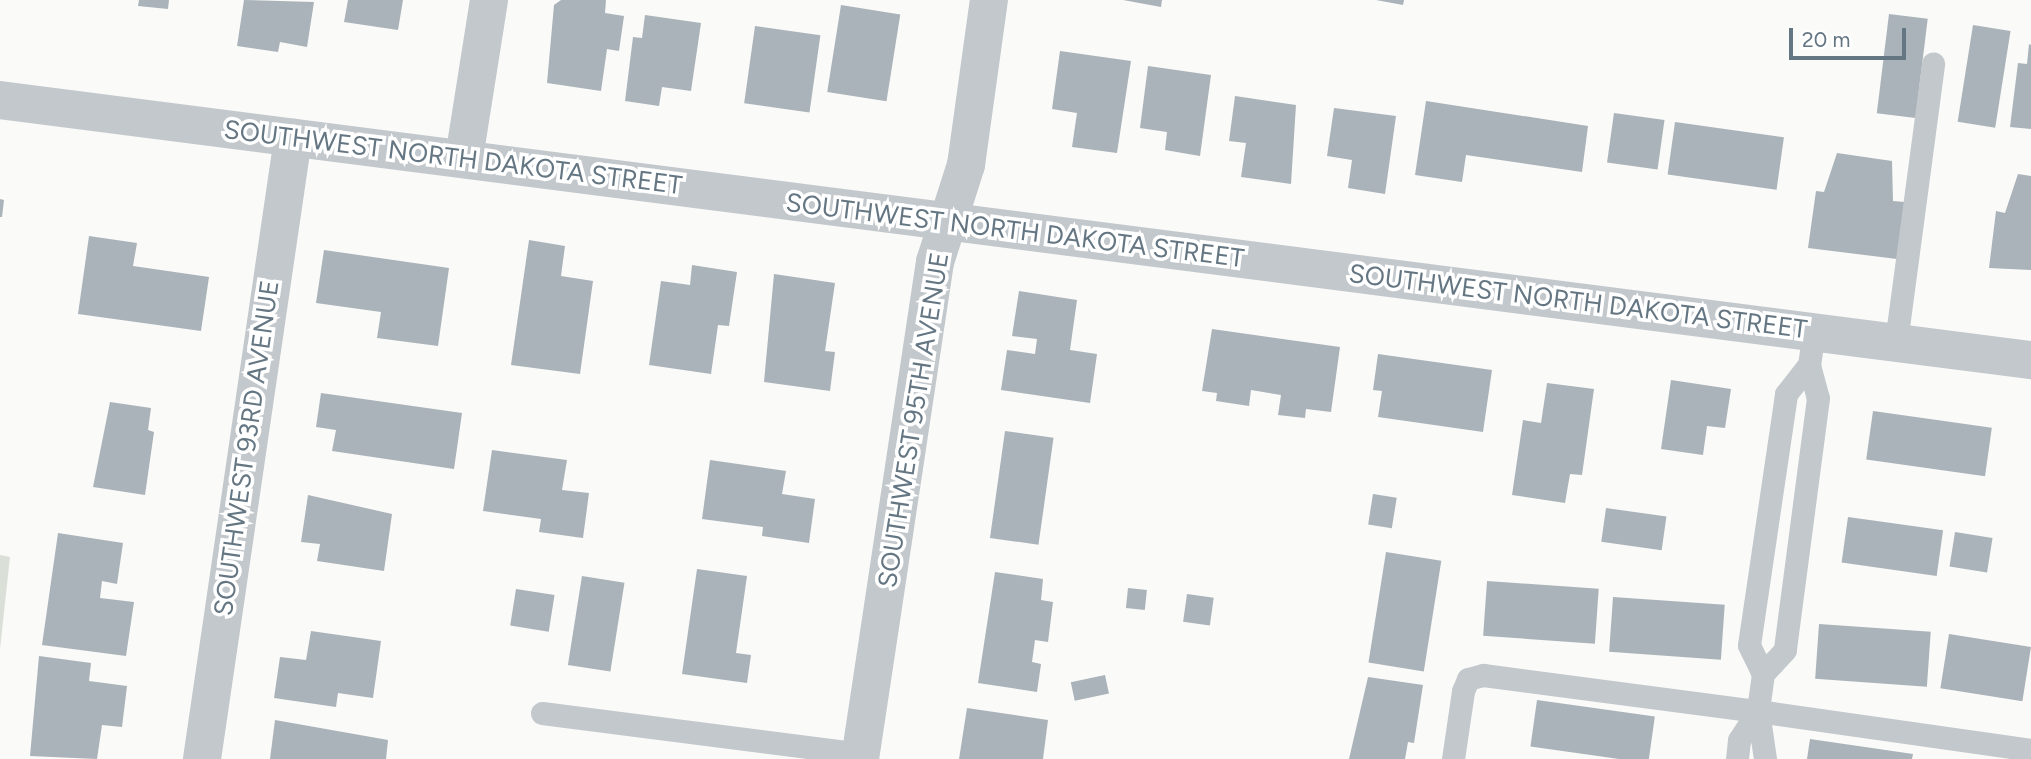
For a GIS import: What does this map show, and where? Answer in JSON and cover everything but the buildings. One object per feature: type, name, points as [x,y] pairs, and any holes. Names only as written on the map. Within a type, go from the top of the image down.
[{"type":"street","points":[[464,158],[489,0]]},
{"type":"street","name":"SOUTHWEST 95TH AVENUE","points":[[860,757],[935,262],[966,165],[989,0]]},
{"type":"street","name":"SOUTHWEST NORTH DAKOTA STREET","points":[[0,100],[950,220],[1811,348],[1896,342],[2031,360]]},
{"type":"street","name":"SOUTHWEST 93RD AVENUE","points":[[202,759],[293,138]]},
{"type":"lane","points":[[1896,342],[1933,63]]},
{"type":"lane","points":[[1763,674],[1785,650],[1818,398],[1811,348]]},
{"type":"lane","points":[[1765,759],[1758,711],[1763,674],[1749,645],[1786,394],[1811,348]]},
{"type":"lane","points":[[1453,759],[1463,691],[1468,679],[1483,676],[1758,711],[2031,750]]},
{"type":"lane","points":[[1737,759],[1740,740],[1758,711]]},
{"type":"lane","points":[[542,713],[860,757]]},
{"type":"shaded area","points":[[0,555],[10,557],[0,649]]}]
